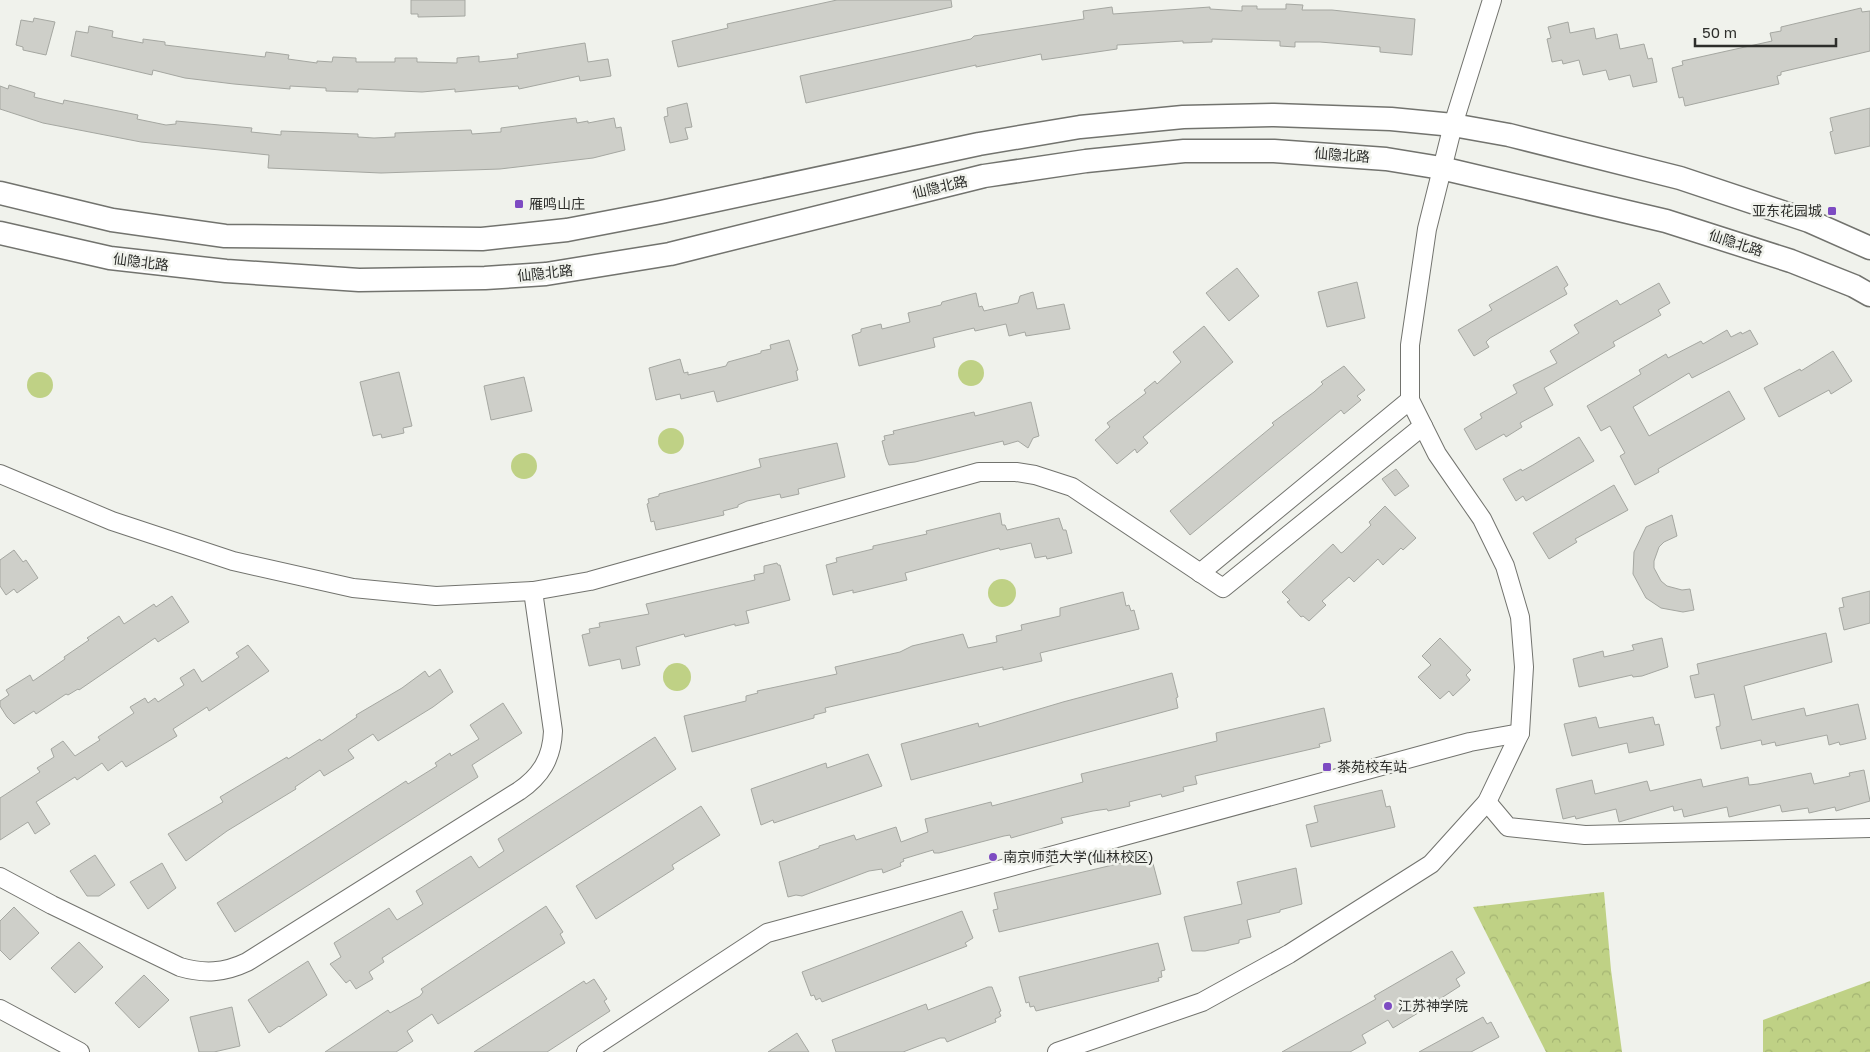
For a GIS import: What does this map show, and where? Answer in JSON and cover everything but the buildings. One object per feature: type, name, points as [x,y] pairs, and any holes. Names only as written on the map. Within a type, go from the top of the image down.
[{"type":"main road","points":[[0,193],[112,220],[225,236],[482,239],[567,230],[662,212],[979,144],[1080,127],[1183,117],[1274,115],[1391,119],[1453,125],[1509,135],[1680,178],[1809,221],[1870,248]]},
{"type":"main road","name":"仙隐北路","points":[[0,233],[110,258],[226,272],[359,280],[486,278],[546,274],[670,254],[984,176],[1086,161],[1184,151],[1274,151],[1386,159],[1441,168],[1666,221],[1792,261],[1854,286],[1870,295]]},
{"type":"street","points":[[1057,1052],[1202,1002],[1289,954],[1431,864],[1487,802],[1520,733],[1524,667],[1520,617],[1505,566],[1482,519],[1437,454],[1410,400],[1410,346],[1427,229],[1453,125],[1492,0]]},
{"type":"street","points":[[1200,573],[1410,400]]},
{"type":"street","points":[[0,474],[112,521],[233,561],[353,588],[436,596],[532,591],[590,581],[979,472],[998,471],[1035,475],[1072,487],[1223,588],[1423,426]]},
{"type":"street","points":[[0,877],[52,905],[194,971],[214,972],[234,968],[247,962],[519,791],[538,775],[550,754],[553,731],[532,591]]},
{"type":"street","points":[[586,1052],[767,934],[1470,742],[1520,733]]},
{"type":"street","points":[[1487,802],[1508,827],[1585,835],[1870,828]]},
{"type":"street","points":[[0,1009],[68,1050]]},
{"type":"green space","points":[[971,360],[980,364],[984,373],[980,382],[971,386],[962,382],[958,373],[962,364]]},
{"type":"green space","points":[[40,372],[49,376],[53,385],[49,394],[40,398],[31,394],[27,385],[31,376]]},
{"type":"green space","points":[[671,428],[680,432],[684,441],[680,450],[671,454],[662,450],[658,441],[662,432]]},
{"type":"green space","points":[[524,453],[533,457],[537,466],[533,475],[524,479],[515,475],[511,466],[515,457]]},
{"type":"green space","points":[[1002,579],[1012,583],[1016,593],[1012,603],[1002,607],[992,603],[988,593],[992,583]]},
{"type":"green space","points":[[677,663],[687,667],[691,677],[687,687],[677,691],[667,687],[663,677],[667,667]]},
{"type":"green space","points":[[1604,892],[1611,970],[1622,1052],[1546,1052],[1473,907]]},
{"type":"green space","points":[[1870,981],[1870,1052],[1763,1052],[1763,1020]]},
{"type":"place","name":"雁鸣山庄","points":[[519,204]]},
{"type":"place","name":"亚东花园城","points":[[1832,211]]},
{"type":"place","name":"茶苑校车站","points":[[1327,767]]},
{"type":"place","name":"南京师范大学(仙林校区)","points":[[993,857]]},
{"type":"place","name":"江苏神学院","points":[[1388,1006]]}]
